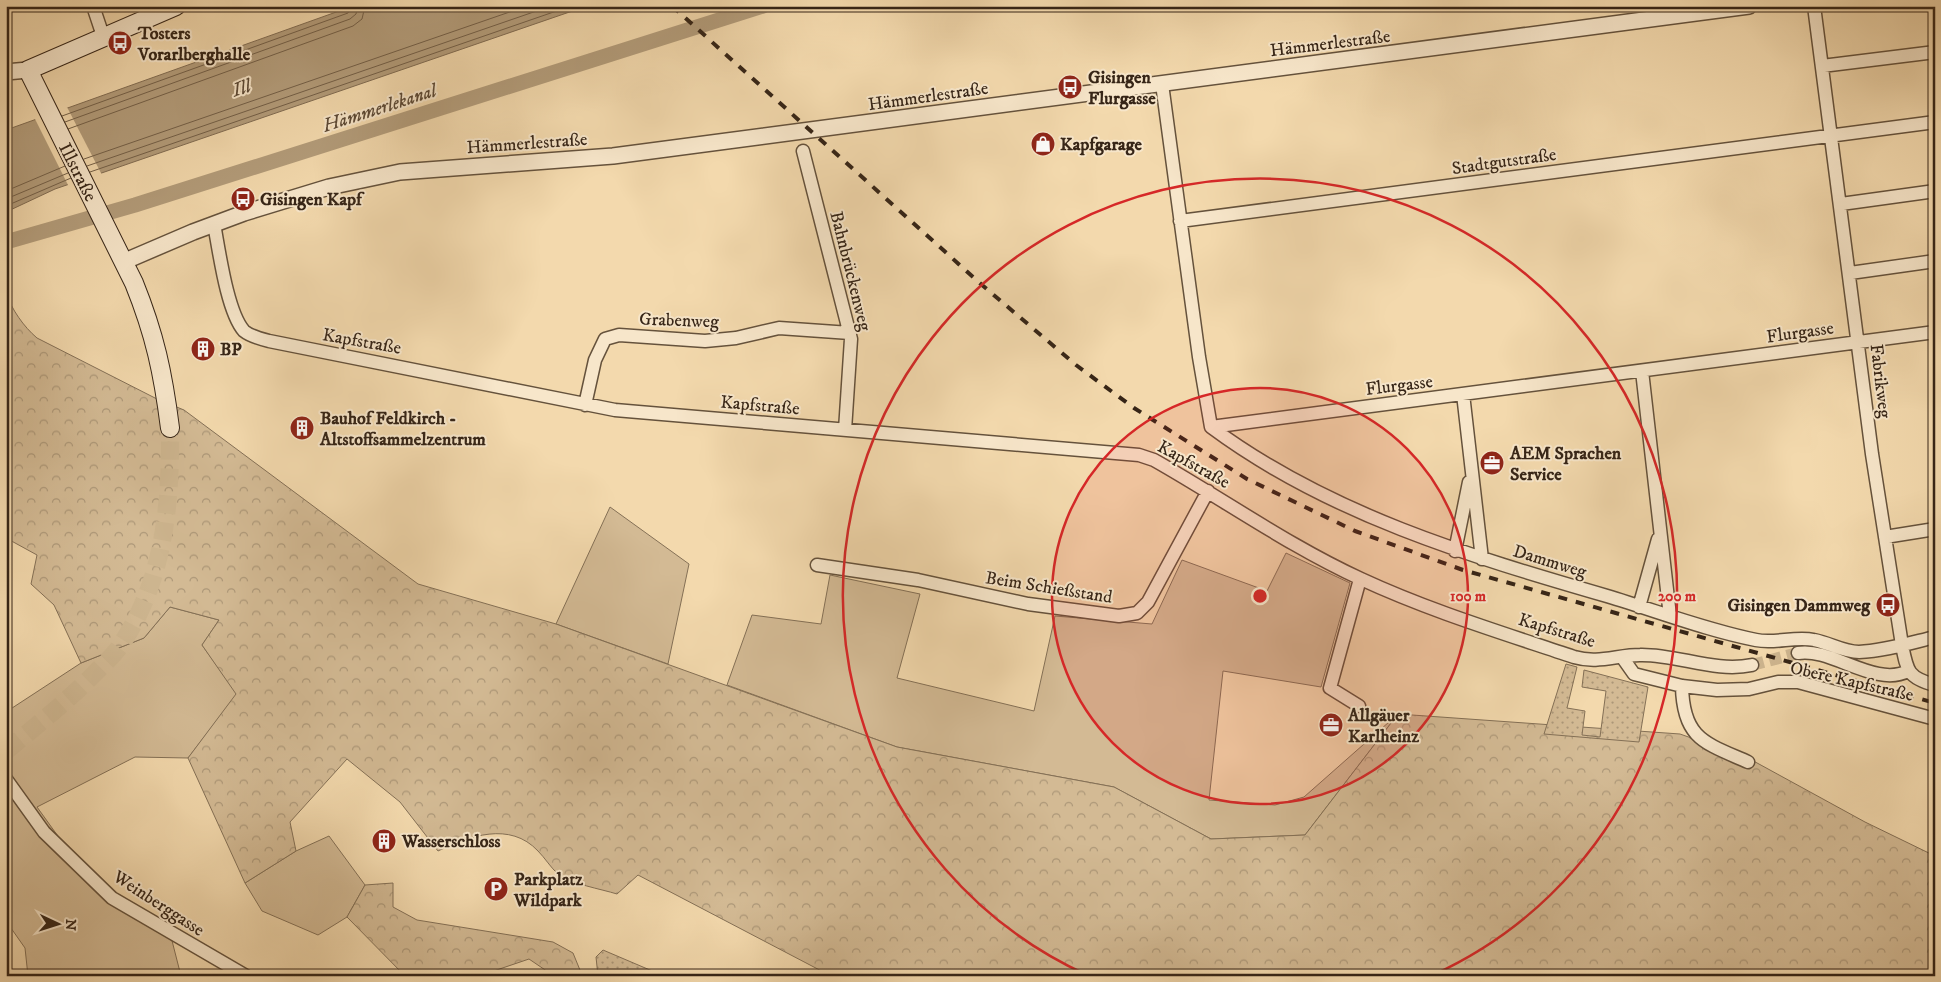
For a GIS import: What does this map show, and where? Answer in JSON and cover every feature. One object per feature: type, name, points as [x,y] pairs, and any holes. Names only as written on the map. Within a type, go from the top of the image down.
[{"type":"main road","points":[[28,70],[176,6]]},
{"type":"main road","name":"Illstraße","points":[[28,70],[134,283],[153,333],[162,369],[170,428]]},
{"type":"street","points":[[93,6],[103,36]]},
{"type":"street","name":"Hämmerlestraße","points":[[123,262],[214,224],[329,187],[400,172],[613,156],[1749,6]]},
{"type":"street","name":"Fabrikweg","points":[[1814,6],[1885,537],[1902,645],[1908,671]]},
{"type":"street","points":[[1822,66],[1935,52]]},
{"type":"street","points":[[6,72],[28,70]]},
{"type":"street","points":[[1162,84],[1180,221],[1211,427]]},
{"type":"street","name":"Stadtgutstraße","points":[[1180,221],[1935,122]]},
{"type":"street","name":"Bahnbrückenweg","points":[[803,151],[851,339],[844,430]]},
{"type":"street","points":[[1841,204],[1935,191]]},
{"type":"street","name":"Kapfstraße","points":[[214,224],[234,311],[245,332],[263,340],[585,405],[641,413],[1139,455],[1154,460],[1281,536],[1360,579],[1417,603],[1574,658],[1595,661],[1652,655],[1721,666],[1752,666]]},
{"type":"street","points":[[1850,273],[1935,261]]},
{"type":"street","name":"Grabenweg","points":[[585,405],[595,360],[605,339],[619,335],[705,341],[736,338],[778,328],[850,333]]},
{"type":"street","name":"Flurgasse","points":[[1211,427],[1935,332]]},
{"type":"street","points":[[1642,371],[1670,616]]},
{"type":"street","points":[[1463,394],[1482,559]]},
{"type":"street","name":"Dammweg","points":[[1211,427],[1240,448],[1338,503],[1455,551],[1670,616],[1758,640],[1814,640],[1845,651],[1858,652],[1902,645],[1935,637]]},
{"type":"street","points":[[1455,551],[1471,470]]},
{"type":"street","name":"Beim Schießstand","points":[[816,565],[918,580],[1028,604],[1119,616],[1137,613],[1148,602],[1208,491]]},
{"type":"street","points":[[1885,537],[1935,529]]},
{"type":"street","points":[[1640,606],[1660,532]]},
{"type":"street","points":[[1359,706],[1330,688],[1360,579]]},
{"type":"street","points":[[1798,653],[1813,652],[1846,664],[1888,674],[1898,675],[1908,671],[1917,679],[1935,685]]},
{"type":"street","name":"Obere Kapfstraße","points":[[1622,657],[1634,674],[1682,686],[1718,690],[1749,689],[1778,682],[1798,682],[1935,719]]},
{"type":"street","points":[[1682,686],[1684,710],[1690,728],[1699,739],[1748,762]]},
{"type":"street","name":"Weinberggasse","points":[[6,779],[44,832],[112,898],[246,976]]},
{"type":"green space","points":[[6,292],[18,317],[37,338],[157,399],[184,410],[418,584],[556,624],[897,747],[1114,787],[1211,839],[1305,835],[1398,714],[1680,734],[1748,758],[1865,822],[1935,856],[1935,976],[831,976],[638,875],[617,894],[578,883],[558,874],[538,851],[527,842],[515,836],[502,834],[476,836],[438,851],[400,802],[347,759],[290,822],[296,851],[245,883],[188,758],[236,694],[202,645],[219,620],[170,607],[144,638],[81,663],[54,605],[31,584],[37,555],[6,538]]},
{"type":"green space","points":[[610,507],[689,564],[668,664],[556,624]]},
{"type":"green space","points":[[1286,553],[1350,583],[1321,687],[1223,671],[1209,800],[1275,805],[1304,797],[1398,714],[1305,835],[1211,839],[1114,787],[897,747],[727,685],[752,615],[821,624],[830,575],[920,594],[897,678],[1034,711],[1055,616],[1152,624],[1182,560],[1267,591]]},
{"type":"green space","points":[[170,607],[219,620],[202,645],[237,694],[188,758],[135,757],[37,807],[60,839],[116,895],[168,925],[181,976],[28,976],[25,948],[6,921],[6,712],[81,663],[144,638]]},
{"type":"green space","points":[[1566,664],[1577,667],[1567,708],[1585,711],[1582,735],[1600,737],[1606,691],[1582,687],[1584,670],[1648,687],[1639,742],[1544,734]]},
{"type":"green space","points":[[329,836],[365,885],[347,917],[318,935],[262,911],[245,883],[296,851]]},
{"type":"green space","points":[[393,883],[393,907],[417,920],[553,942],[573,953],[582,975],[554,976],[529,959],[479,976],[405,976],[347,917],[365,885]]},
{"type":"green space","points":[[603,950],[664,976],[645,976],[634,971],[632,976],[598,976],[596,957]]},
{"type":"water","name":"Ill","points":[[353,6],[587,6],[55,189],[6,212],[6,130]]},
{"type":"pier","points":[[67,107],[102,175],[69,187],[34,117]]},
{"type":"waterway","name":"Hämmerlekanal","points":[[6,242],[135,205],[763,6]]},
{"type":"tunnel","points":[[6,751],[64,702],[115,653],[135,621],[147,596],[162,542],[169,485],[170,428]]},
{"type":"tunnel","points":[[1752,665],[1798,653]]},
{"type":"railway","points":[[672,6],[982,285],[1076,365],[1134,408],[1247,479],[1355,531],[1463,570],[1935,703]]},
{"type":"place","name":"Tosters Vorarlberghalle","points":[[120,43]]},
{"type":"place","name":"Gisingen Flurgasse","points":[[1070,87]]},
{"type":"place","name":"Kapfgarage","points":[[1043,144]]},
{"type":"place","name":"Gisingen Kapf","points":[[243,199]]},
{"type":"place","name":"BP","points":[[203,349]]},
{"type":"place","name":"Bauhof Feldkirch - Altstoffsammelzentrum","points":[[302,428]]},
{"type":"place","name":"AEM Sprachen Service","points":[[1492,463]]},
{"type":"place","name":"Gisingen Dammweg","points":[[1888,605]]},
{"type":"place","name":"Allgäuer Karlheinz","points":[[1331,725]]},
{"type":"place","name":"Wasserschloss","points":[[384,841]]},
{"type":"place","name":"Parkplatz Wildpark","points":[[496,889]]}]
